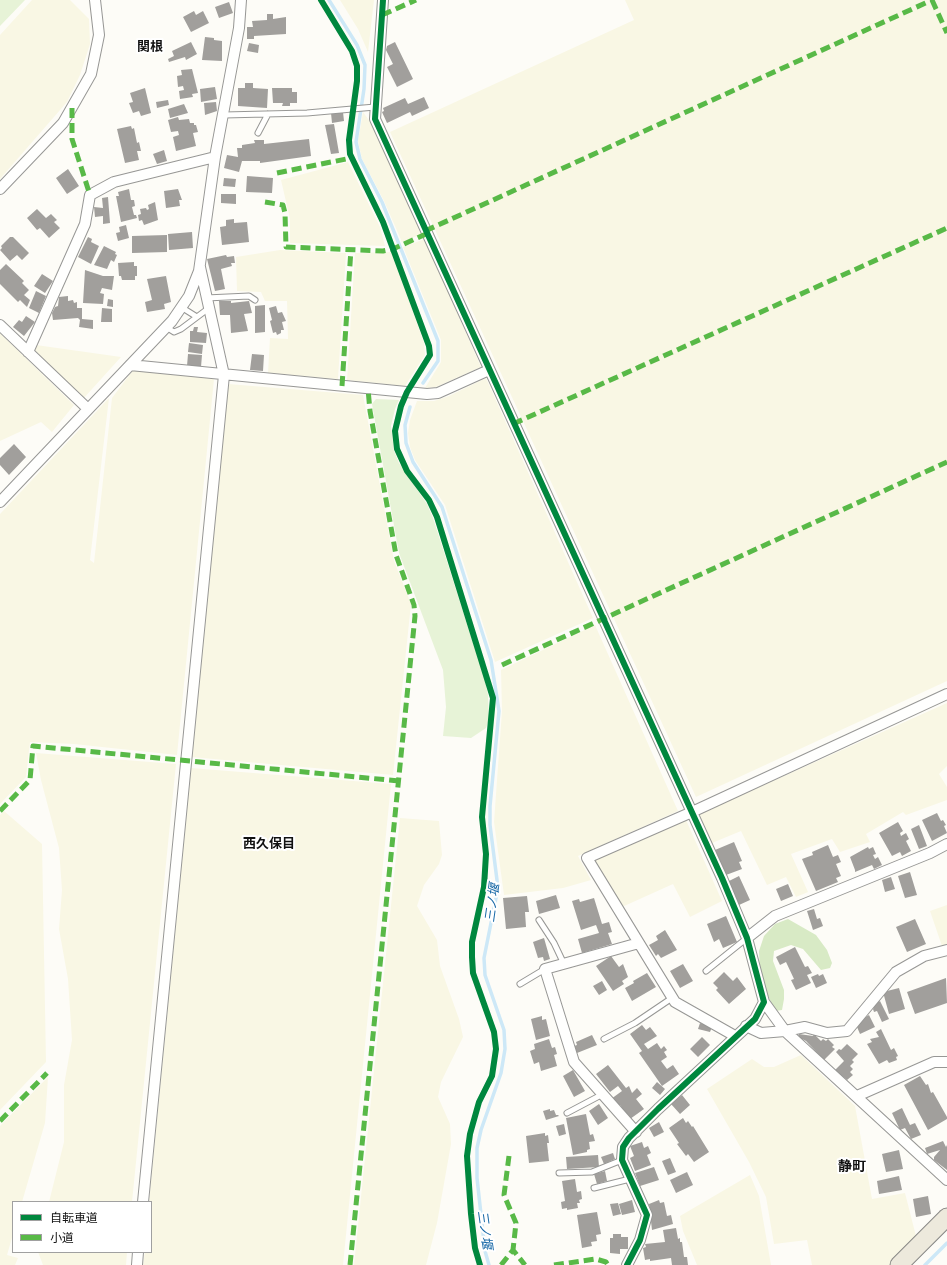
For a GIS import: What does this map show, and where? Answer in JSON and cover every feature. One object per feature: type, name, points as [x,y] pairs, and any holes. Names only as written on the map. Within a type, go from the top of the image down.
[{"type":"main road","points":[[899,1265],[947,1217]]},
{"type":"street","points":[[0,189],[63,123],[91,74],[99,35],[95,0]]},
{"type":"street","points":[[0,502],[87,408],[166,327],[189,296],[200,267],[215,157],[239,28],[241,0]]},
{"type":"street","points":[[383,0],[372,108],[375,119],[692,812],[747,938],[764,1002],[785,1031],[947,1180]]},
{"type":"street","points":[[28,352],[85,224],[90,195],[114,182],[215,157]]},
{"type":"street","points":[[143,1201],[224,375],[200,267]]},
{"type":"street","points":[[0,325],[87,408]]},
{"type":"street","points":[[130,365],[427,394],[438,394],[489,370]]},
{"type":"street","points":[[735,1036],[675,1002],[587,858],[692,812],[947,694]]},
{"type":"street","points":[[747,938],[775,916],[930,853],[947,844]]},
{"type":"street","points":[[636,1132],[574,1062],[545,969],[639,943]]},
{"type":"street","points":[[746,1026],[761,1033],[805,1028],[827,1034],[847,1031],[896,972],[924,956],[947,950]]},
{"type":"street","points":[[627,1265],[640,1240],[647,1215],[622,1160],[623,1147],[628,1138],[755,1018],[764,1002]]},
{"type":"street","points":[[857,1096],[934,1062],[947,1062]]},
{"type":"street","points":[[136,1265],[138,1253]]},
{"type":"lane","points":[[224,115],[372,108]]},
{"type":"lane","points":[[258,133],[268,114]]},
{"type":"lane","points":[[206,298],[249,296],[255,300]]},
{"type":"lane","points":[[181,307],[197,317]]},
{"type":"lane","points":[[166,327],[174,332],[181,329],[209,308]]},
{"type":"lane","points":[[539,920],[554,943],[564,964]]},
{"type":"lane","points":[[706,971],[747,938]]},
{"type":"lane","points":[[520,984],[545,969]]},
{"type":"lane","points":[[604,1039],[635,1023],[672,998]]},
{"type":"lane","points":[[567,1113],[603,1094]]},
{"type":"lane","points":[[559,1172],[592,1172],[622,1160]]},
{"type":"lane","points":[[594,1188],[630,1179]]},
{"type":"shaded area","points":[[32,0],[70,0],[89,19],[90,44],[80,75],[67,102],[0,179],[0,35]]},
{"type":"shaded area","points":[[340,0],[374,0],[368,52],[358,29]]},
{"type":"shaded area","points":[[625,0],[947,0],[947,681],[696,797],[390,132],[634,20]]},
{"type":"shaded area","points":[[363,112],[376,130],[422,234],[402,242],[384,201],[362,159],[358,141]]},
{"type":"shaded area","points":[[348,162],[380,227],[385,246],[290,243],[290,219],[281,180]]},
{"type":"shaded area","points":[[425,239],[481,367],[436,387],[425,388],[441,362],[441,340],[403,247]]},
{"type":"shaded area","points":[[280,250],[346,253],[338,379],[268,373],[270,338],[288,339],[287,301],[265,301],[261,292],[237,291],[236,257]]},
{"type":"shaded area","points":[[392,252],[424,343],[425,355],[405,386],[347,380],[355,253]]},
{"type":"shaded area","points":[[0,333],[74,405],[52,432],[41,422],[0,441]]},
{"type":"shaded area","points":[[36,345],[121,357],[83,399],[33,349]]},
{"type":"shaded area","points":[[134,369],[214,379],[177,755],[74,744],[30,742],[26,777],[0,804],[0,514],[109,398],[90,560],[94,563],[112,398]]},
{"type":"shaded area","points":[[486,378],[593,618],[495,662],[445,505],[415,460],[410,447],[408,433],[410,420],[417,401],[434,401],[449,396]]},
{"type":"shaded area","points":[[228,384],[363,395],[394,561],[411,604],[393,775],[191,757]]},
{"type":"shaded area","points":[[595,625],[678,811],[578,856],[591,880],[563,888],[504,895],[494,822],[502,711],[501,670]]},
{"type":"shaded area","points":[[947,703],[947,766],[939,774],[947,787],[947,800],[906,815],[903,812],[866,834],[870,842],[840,852],[832,839],[791,854],[808,892],[796,897],[786,877],[767,885],[741,831],[712,843],[699,814]]},
{"type":"shaded area","points":[[36,753],[176,764],[132,1201],[49,1201],[64,1142],[64,1085],[72,1040],[68,979],[59,929],[62,890],[59,848],[41,780]]},
{"type":"shaded area","points":[[191,768],[391,784],[343,1265],[143,1265],[145,1253],[152,1253],[152,1201],[149,1201]]},
{"type":"shaded area","points":[[4,811],[42,844],[46,1062],[0,1110],[0,815]]},
{"type":"shaded area","points":[[400,818],[439,821],[442,855],[439,864],[424,885],[417,906],[437,940],[440,966],[459,1019],[463,1037],[441,1082],[438,1097],[450,1124],[451,1144],[437,1223],[426,1265],[354,1265]]},
{"type":"shaded area","points":[[686,820],[722,901],[690,917],[673,884],[622,907],[594,860]]},
{"type":"shaded area","points":[[947,905],[947,944],[942,946],[930,911]]},
{"type":"shaded area","points":[[801,1055],[855,1106],[872,1199],[905,1193],[917,1240],[892,1265],[812,1265],[807,1240],[774,1244],[766,1197],[749,1162],[707,1089],[752,1059],[764,1067],[774,1067]]},
{"type":"shaded area","points":[[48,1077],[45,1123],[22,1201],[12,1201],[12,1238],[7,1255],[18,1258],[15,1265],[0,1265],[0,1126]]},
{"type":"shaded area","points":[[750,1175],[759,1196],[771,1265],[697,1265],[683,1231],[680,1216]]},
{"type":"shaded area","points":[[38,1253],[127,1253],[126,1265],[43,1265]]},
{"type":"green space","points":[[0,0],[25,0],[0,26]]},
{"type":"green space","points":[[376,399],[399,400],[391,426],[394,451],[399,463],[427,504],[433,518],[485,680],[488,695],[489,720],[486,728],[471,738],[443,736],[446,707],[443,670],[399,553],[372,404]]},
{"type":"green space","points":[[788,919],[816,935],[827,950],[832,963],[830,968],[821,970],[803,949],[791,945],[774,951],[773,961],[784,990],[782,1010],[775,1011],[765,989],[760,971],[759,951],[764,936],[775,924]]},
{"type":"building","points":[[229,2],[233,13],[219,18],[215,7]]},
{"type":"building","points":[[194,11],[196,15],[203,11],[209,23],[191,32],[183,17]]},
{"type":"building","points":[[267,14],[273,14],[273,19],[286,17],[286,34],[254,36],[254,39],[247,39],[247,27],[253,27],[252,21],[267,20]]},
{"type":"building","points":[[205,37],[222,41],[222,61],[202,60]]},
{"type":"building","points":[[191,42],[197,54],[186,60],[185,57],[169,62],[168,59],[174,56],[172,51]]},
{"type":"building","points":[[395,42],[413,79],[397,87],[387,67],[393,64],[386,50],[387,46]]},
{"type":"building","points":[[249,43],[259,45],[258,53],[247,51]]},
{"type":"building","points":[[192,69],[198,93],[192,94],[193,97],[180,99],[179,91],[184,90],[183,86],[178,87],[177,76],[182,75],[181,70]]},
{"type":"building","points":[[245,83],[253,83],[253,88],[268,89],[267,108],[238,106],[238,88],[245,88]]},
{"type":"building","points":[[215,87],[217,99],[201,102],[200,89]]},
{"type":"building","points":[[145,88],[151,113],[141,116],[139,111],[133,113],[129,103],[133,102],[130,93]]},
{"type":"building","points":[[272,88],[292,88],[292,92],[297,92],[297,103],[290,103],[290,106],[282,106],[283,103],[273,103]]},
{"type":"building","points":[[424,97],[429,108],[412,116],[410,112],[387,123],[382,112],[384,111],[383,108],[405,98],[408,104]]},
{"type":"building","points":[[168,100],[169,105],[157,108],[156,102]]},
{"type":"building","points":[[216,102],[217,111],[205,115],[204,103]]},
{"type":"building","points":[[184,104],[188,113],[170,118],[168,109]]},
{"type":"building","points":[[343,112],[344,121],[332,123],[331,113]]},
{"type":"building","points":[[178,117],[179,120],[189,119],[190,123],[194,123],[194,125],[196,125],[198,132],[193,133],[196,146],[176,151],[173,137],[179,135],[178,131],[171,132],[168,120]]},
{"type":"building","points":[[334,124],[339,153],[331,154],[325,125]]},
{"type":"building","points":[[131,126],[132,129],[134,128],[137,143],[139,142],[141,151],[137,151],[139,160],[125,163],[117,129]]},
{"type":"building","points":[[309,139],[311,156],[260,163],[260,161],[242,161],[239,172],[224,168],[227,155],[238,157],[237,148],[242,148],[242,145],[255,143],[254,140],[264,140],[264,144]]},
{"type":"building","points":[[164,150],[167,161],[157,164],[153,154]]},
{"type":"building","points":[[68,169],[79,186],[67,194],[56,178]]},
{"type":"building","points":[[247,176],[273,178],[272,193],[246,192]]},
{"type":"building","points":[[224,178],[236,179],[235,187],[223,186]]},
{"type":"building","points":[[129,189],[131,200],[134,200],[135,206],[132,207],[134,215],[136,215],[137,218],[121,222],[116,196],[119,196],[118,192]]},
{"type":"building","points":[[178,189],[182,200],[179,200],[180,206],[166,208],[164,191]]},
{"type":"building","points":[[221,194],[236,194],[236,204],[221,203]]},
{"type":"building","points":[[108,197],[110,223],[103,224],[103,216],[95,217],[94,207],[103,208],[102,198]]},
{"type":"building","points":[[155,202],[158,220],[144,225],[142,220],[139,221],[138,215],[141,214],[140,209],[146,208],[147,210],[149,209],[148,205]]},
{"type":"building","points":[[37,209],[46,218],[51,214],[57,220],[54,222],[60,228],[49,238],[40,228],[37,230],[27,218]]},
{"type":"building","points":[[234,219],[234,223],[247,222],[249,242],[222,245],[220,227],[226,226],[226,220]]},
{"type":"building","points":[[126,225],[129,238],[118,241],[116,233],[120,232],[119,227]]},
{"type":"building","points":[[192,232],[193,248],[169,250],[168,234]]},
{"type":"building","points":[[167,235],[167,252],[132,253],[132,236]]},
{"type":"building","points":[[10,237],[13,237],[29,253],[22,260],[17,255],[10,261],[0,250],[2,248],[1,246]]},
{"type":"building","points":[[88,237],[92,239],[91,242],[99,246],[91,264],[78,257]]},
{"type":"building","points":[[104,246],[116,252],[115,254],[117,255],[114,262],[111,260],[107,269],[94,265]]},
{"type":"building","points":[[226,255],[227,257],[234,256],[235,263],[231,263],[232,266],[221,269],[225,289],[215,291],[207,259]]},
{"type":"building","points":[[134,262],[134,266],[137,266],[137,276],[135,276],[135,280],[122,280],[121,276],[119,276],[118,263]]},
{"type":"building","points":[[6,264],[24,281],[22,283],[29,290],[24,295],[30,300],[27,307],[20,300],[18,302],[0,284],[0,270]]},
{"type":"building","points":[[85,270],[103,276],[114,276],[112,290],[102,288],[100,293],[104,294],[103,304],[83,303]]},
{"type":"building","points":[[42,274],[53,281],[45,293],[34,286]]},
{"type":"building","points":[[166,276],[171,302],[164,304],[165,309],[147,312],[145,302],[152,300],[147,279]]},
{"type":"building","points":[[36,291],[46,296],[39,313],[29,308]]},
{"type":"building","points":[[68,296],[68,301],[73,300],[74,303],[77,302],[77,308],[82,308],[82,319],[93,320],[93,329],[79,327],[80,320],[78,318],[53,320],[52,313],[55,307],[58,306],[59,297]]},
{"type":"building","points":[[108,299],[113,300],[113,307],[107,306]]},
{"type":"building","points":[[219,301],[231,301],[231,303],[249,301],[252,313],[244,314],[248,331],[231,333],[230,315],[220,315]]},
{"type":"building","points":[[265,305],[265,332],[255,333],[255,306]]},
{"type":"building","points":[[276,306],[278,313],[282,312],[286,321],[282,322],[284,330],[281,330],[281,333],[277,335],[276,332],[273,333],[269,308]]},
{"type":"building","points":[[102,308],[112,309],[112,322],[101,322]]},
{"type":"building","points":[[26,316],[35,322],[24,336],[13,327],[19,320],[22,322]]},
{"type":"building","points":[[194,327],[198,327],[197,332],[207,333],[206,343],[190,342],[190,331],[193,331]]},
{"type":"building","points":[[189,343],[203,345],[202,354],[188,352]]},
{"type":"building","points":[[188,354],[202,355],[201,367],[187,366]]},
{"type":"building","points":[[252,354],[264,355],[263,371],[250,370]]},
{"type":"building","points":[[14,444],[26,457],[9,475],[0,465],[0,458]]},
{"type":"building","points":[[937,813],[941,821],[943,820],[946,825],[944,826],[947,833],[932,841],[922,820]]},
{"type":"building","points":[[898,822],[903,831],[900,833],[901,836],[906,833],[909,839],[906,841],[911,851],[902,856],[900,852],[892,856],[879,833]]},
{"type":"building","points":[[919,825],[927,846],[919,849],[911,829]]},
{"type":"building","points":[[734,842],[742,861],[739,862],[742,869],[726,875],[715,850]]},
{"type":"building","points":[[828,845],[833,857],[838,855],[841,862],[836,864],[841,876],[836,878],[838,882],[816,891],[802,859],[813,855],[812,852]]},
{"type":"building","points":[[868,847],[869,849],[873,847],[876,854],[873,855],[875,859],[878,857],[882,865],[874,869],[872,865],[855,872],[850,857]]},
{"type":"building","points":[[910,872],[917,895],[905,898],[898,876]]},
{"type":"building","points":[[739,876],[750,900],[739,905],[729,881]]},
{"type":"building","points":[[891,877],[895,889],[885,892],[882,880]]},
{"type":"building","points":[[788,884],[793,896],[781,901],[776,889]]},
{"type":"building","points":[[556,895],[560,908],[539,914],[536,901]]},
{"type":"building","points":[[527,896],[529,912],[525,912],[526,927],[506,929],[503,898]]},
{"type":"building","points":[[594,898],[602,924],[609,922],[612,932],[608,933],[612,944],[582,953],[578,939],[599,933],[596,925],[581,930],[572,901],[579,899],[580,902]]},
{"type":"building","points":[[814,909],[817,919],[820,918],[823,926],[813,930],[807,911]]},
{"type":"building","points":[[726,916],[737,942],[723,948],[719,939],[714,942],[707,924]]},
{"type":"building","points":[[915,919],[926,944],[907,952],[896,927]]},
{"type":"building","points":[[665,930],[677,950],[661,958],[658,954],[656,956],[649,945],[658,940],[656,936]]},
{"type":"building","points":[[544,938],[550,959],[544,961],[543,957],[538,958],[533,942]]},
{"type":"building","points":[[795,947],[805,967],[808,966],[812,973],[807,975],[811,983],[796,990],[791,980],[794,979],[786,962],[780,965],[776,957]]},
{"type":"building","points":[[611,956],[619,967],[623,964],[628,977],[622,981],[624,984],[613,991],[596,966]]},
{"type":"building","points":[[683,964],[693,981],[680,988],[670,971]]},
{"type":"building","points":[[724,972],[733,981],[737,977],[746,989],[729,1004],[716,990],[718,988],[713,983]]},
{"type":"building","points":[[647,973],[656,987],[632,1001],[625,988],[634,983],[633,981]]},
{"type":"building","points":[[818,974],[819,976],[823,974],[827,983],[816,988],[811,977]]},
{"type":"building","points":[[946,978],[947,1003],[915,1014],[907,992]]},
{"type":"building","points":[[602,981],[607,990],[599,995],[593,986]]},
{"type":"building","points":[[899,988],[905,1009],[889,1014],[883,992]]},
{"type":"building","points":[[880,1001],[889,1019],[882,1022],[877,1011],[874,1012],[873,1009],[876,1003]]},
{"type":"building","points":[[869,1015],[875,1027],[860,1034],[857,1027],[864,1018]]},
{"type":"building","points":[[542,1016],[542,1020],[546,1019],[550,1036],[536,1040],[531,1019]]},
{"type":"building","points":[[700,1023],[712,1027],[710,1032],[698,1029]]},
{"type":"building","points":[[642,1025],[646,1030],[650,1027],[657,1036],[644,1044],[648,1049],[657,1043],[661,1049],[664,1046],[667,1050],[664,1052],[667,1057],[661,1061],[667,1069],[673,1065],[679,1074],[662,1086],[639,1053],[642,1051],[630,1034]]},
{"type":"building","points":[[881,1029],[891,1050],[894,1048],[898,1056],[896,1057],[897,1060],[889,1063],[887,1060],[879,1064],[867,1044],[872,1042],[870,1039],[879,1037],[876,1032]]},
{"type":"building","points":[[799,1034],[813,1036],[814,1034],[821,1041],[823,1039],[826,1041],[828,1039],[834,1045],[832,1047],[835,1049],[824,1060],[806,1041],[798,1037]]},
{"type":"building","points":[[592,1035],[597,1045],[577,1053],[574,1046],[577,1045],[576,1042]]},
{"type":"building","points":[[702,1037],[710,1045],[698,1057],[690,1049]]},
{"type":"building","points":[[549,1039],[552,1048],[555,1047],[557,1054],[554,1055],[557,1066],[541,1071],[539,1062],[534,1064],[530,1051],[535,1049],[534,1044]]},
{"type":"building","points":[[847,1044],[858,1054],[852,1060],[854,1062],[850,1066],[853,1069],[850,1072],[853,1075],[847,1080],[835,1070],[844,1061],[836,1052],[839,1049],[841,1050]]},
{"type":"building","points":[[608,1065],[626,1088],[629,1086],[632,1093],[637,1088],[642,1094],[636,1099],[644,1109],[630,1119],[620,1105],[617,1107],[611,1099],[622,1091],[618,1086],[610,1092],[596,1074]]},
{"type":"building","points":[[573,1070],[585,1091],[574,1097],[563,1076]]},
{"type":"building","points":[[920,1076],[926,1085],[928,1084],[931,1093],[933,1092],[947,1117],[947,1119],[928,1130],[904,1085]]},
{"type":"building","points":[[657,1082],[665,1089],[660,1095],[652,1088]]},
{"type":"building","points":[[682,1095],[690,1105],[680,1114],[671,1104]]},
{"type":"building","points":[[599,1104],[608,1118],[598,1125],[589,1111]]},
{"type":"building","points":[[902,1108],[910,1125],[915,1123],[921,1135],[911,1139],[905,1128],[900,1130],[892,1113]]},
{"type":"building","points":[[550,1109],[550,1111],[554,1110],[556,1115],[559,1116],[546,1120],[543,1111]]},
{"type":"building","points":[[586,1114],[590,1135],[593,1134],[595,1141],[589,1142],[590,1149],[587,1150],[587,1152],[573,1155],[566,1118]]},
{"type":"building","points":[[683,1118],[686,1123],[688,1121],[692,1127],[693,1126],[709,1152],[694,1162],[688,1154],[686,1156],[677,1144],[679,1143],[669,1128]]},
{"type":"building","points":[[659,1122],[664,1132],[654,1137],[649,1128]]},
{"type":"building","points":[[564,1124],[566,1134],[559,1136],[556,1126]]},
{"type":"building","points":[[545,1133],[545,1136],[548,1135],[549,1143],[547,1143],[549,1161],[529,1163],[526,1136]]},
{"type":"building","points":[[943,1141],[946,1147],[947,1145],[947,1170],[934,1160],[934,1157],[940,1150],[927,1154],[925,1148]]},
{"type":"building","points":[[642,1142],[644,1148],[648,1146],[651,1153],[647,1155],[651,1165],[635,1171],[630,1158],[634,1156],[630,1146]]},
{"type":"building","points":[[899,1150],[903,1169],[886,1172],[882,1154]]},
{"type":"building","points":[[613,1153],[615,1159],[604,1164],[601,1157]]},
{"type":"building","points":[[598,1155],[599,1167],[567,1169],[566,1157]]},
{"type":"building","points":[[670,1158],[676,1172],[668,1175],[662,1161]]},
{"type":"building","points":[[654,1167],[659,1180],[640,1186],[635,1173]]},
{"type":"building","points":[[605,1171],[607,1181],[597,1184],[594,1174]]},
{"type":"building","points":[[687,1172],[693,1185],[676,1193],[670,1180]]},
{"type":"building","points":[[899,1176],[902,1190],[879,1194],[877,1181]]},
{"type":"building","points":[[575,1179],[577,1192],[581,1191],[582,1199],[579,1200],[580,1203],[577,1203],[578,1208],[567,1210],[567,1208],[562,1209],[561,1202],[565,1201],[562,1181]]},
{"type":"building","points":[[928,1196],[931,1214],[916,1217],[913,1199]]},
{"type":"building","points":[[632,1200],[635,1212],[622,1215],[619,1204]]},
{"type":"building","points":[[659,1200],[660,1203],[664,1202],[667,1216],[671,1215],[673,1224],[652,1230],[649,1204]]},
{"type":"building","points":[[618,1203],[621,1214],[613,1216],[610,1204]]},
{"type":"building","points":[[597,1212],[601,1234],[596,1235],[597,1241],[591,1242],[592,1246],[582,1248],[577,1215]]},
{"type":"building","points":[[676,1228],[678,1239],[680,1238],[680,1242],[682,1242],[684,1257],[687,1257],[688,1265],[672,1265],[671,1258],[650,1261],[650,1259],[645,1260],[643,1248],[646,1247],[645,1244],[665,1242],[663,1230]]},
{"type":"building","points":[[613,1234],[621,1234],[621,1237],[628,1237],[628,1249],[620,1249],[620,1254],[610,1253],[610,1238],[613,1238]]},
{"type":"waterway","name":"三ノ堰","points":[[329,0],[357,45],[365,65],[364,89],[356,142],[360,159],[382,202],[438,341],[438,361],[423,383]]},
{"type":"waterway","name":"三ノ堰","points":[[410,407],[405,425],[406,443],[413,462],[442,507],[491,660],[499,711],[490,806],[490,825],[498,888],[484,958],[485,975],[504,1030],[505,1049],[501,1073],[481,1130],[477,1148],[477,1178],[485,1251],[489,1265]]},
{"type":"waterway","points":[[925,1265],[947,1243]]},
{"type":"marked path","points":[[382,15],[416,0]]},
{"type":"marked path","points":[[932,0],[947,33]]},
{"type":"marked path","points":[[425,231],[932,0]]},
{"type":"marked path","points":[[72,108],[72,139],[90,195]]},
{"type":"marked path","points":[[277,173],[351,158]]},
{"type":"marked path","points":[[265,202],[283,205],[285,213],[286,247],[383,251],[393,249],[426,234]]},
{"type":"marked path","points":[[513,424],[947,228]]},
{"type":"marked path","points":[[342,386],[351,249]]},
{"type":"marked path","points":[[350,1265],[415,616],[414,605],[396,555],[370,411],[368,389]]},
{"type":"marked path","points":[[502,665],[947,462]]},
{"type":"marked path","points":[[0,811],[30,780],[33,746],[399,781]]},
{"type":"marked path","points":[[0,1121],[47,1073]]},
{"type":"marked path","points":[[509,1156],[504,1195],[516,1223],[513,1250]]},
{"type":"marked path","points":[[501,1265],[513,1250],[525,1265]]},
{"type":"marked path","points":[[554,1265],[596,1259],[606,1262],[608,1265]]},
{"type":"cycle path","points":[[321,0],[352,51],[357,66],[357,81],[349,140],[350,154],[383,222],[429,346],[430,355],[407,392],[401,406],[395,431],[397,449],[407,471],[429,500],[437,517],[493,698],[482,817],[486,854],[484,887],[472,942],[472,957],[473,973],[494,1032],[496,1049],[492,1076],[479,1102],[470,1134],[467,1156],[475,1248],[480,1265]]},
{"type":"cycle path","points":[[383,0],[375,119],[722,878],[747,938],[764,1002],[755,1019],[658,1109],[629,1138],[623,1147],[622,1160],[647,1215],[640,1240],[627,1265]]},
{"type":"district","name":"関根","points":[[150,48]]},
{"type":"district","name":"西久保目","points":[[269,845]]},
{"type":"district","name":"静町","points":[[852,1167]]}]
